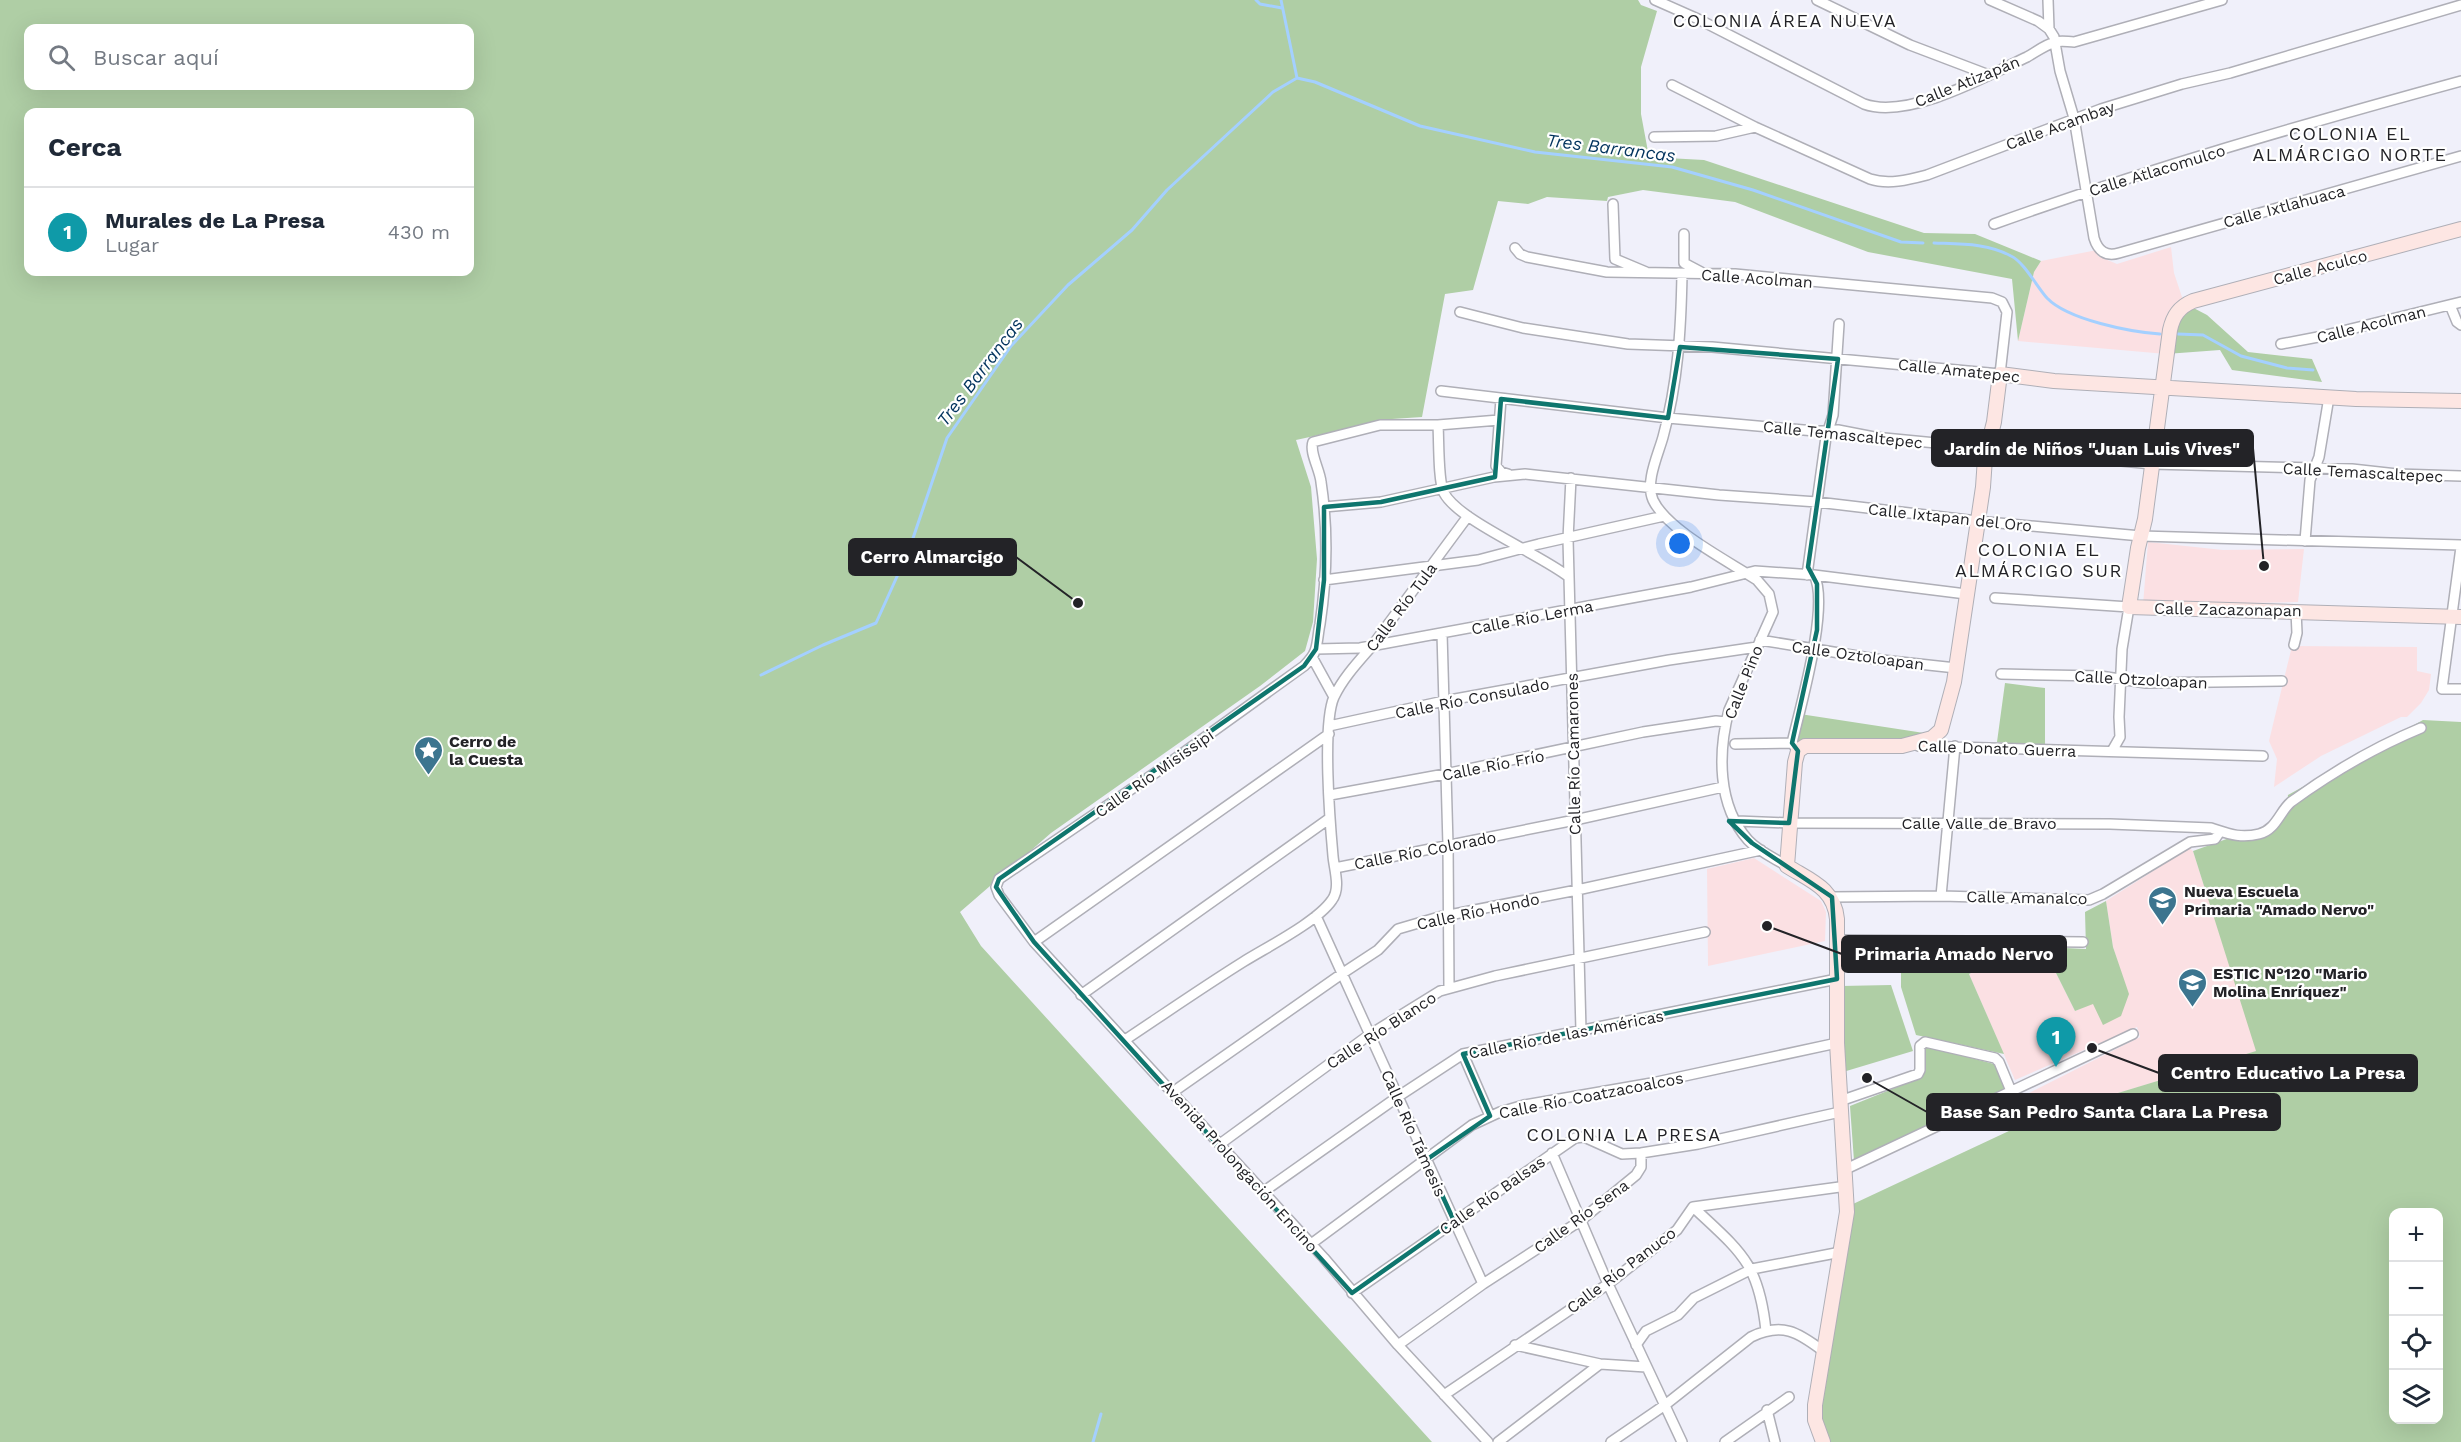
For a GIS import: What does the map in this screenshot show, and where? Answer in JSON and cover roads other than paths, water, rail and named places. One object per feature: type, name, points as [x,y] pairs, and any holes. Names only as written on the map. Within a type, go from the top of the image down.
[{"type":"street","name":"Calle Atizapán","points":[[1655,0],[1698,19],[1874,107],[1906,106],[1944,94],[1989,75],[2055,42],[2074,42],[2222,0]]},
{"type":"street","points":[[1817,0],[1910,45],[1989,75]]},
{"type":"street","points":[[1990,0],[2049,28]]},
{"type":"street","points":[[2048,0],[2049,28],[2055,42],[2060,71],[2074,118],[2085,191]]},
{"type":"street","name":"Calle Acambay","points":[[1672,85],[1755,127],[1870,179],[1884,182],[1927,175],[2074,118],[2182,84],[2230,73],[2461,5]]},
{"type":"street","name":"Calle Atlacomulco","points":[[1994,224],[2085,191],[2196,156],[2461,81]]},
{"type":"street","points":[[1654,137],[1716,136],[1755,127]]},
{"type":"street","name":"Calle Ixtlahuaca","points":[[2085,191],[2096,244],[2106,254],[2115,254],[2461,156]]},
{"type":"street","points":[[1613,204],[1615,259],[1639,267],[1648,273]]},
{"type":"street","name":"Calle Aculco","points":[[2164,387],[2169,330],[2172,321],[2180,308],[2193,301],[2461,229]]},
{"type":"street","points":[[1684,234],[1684,263],[1706,274]]},
{"type":"street","name":"Calle Acolman","points":[[1515,248],[1527,257],[1589,269],[1648,273],[1736,274],[1992,298],[2002,302],[2007,312],[2000,374]]},
{"type":"street","points":[[1650,488],[1668,418],[1680,347],[1682,274]]},
{"type":"street","name":"Calle Acolman","points":[[2281,344],[2461,302]]},
{"type":"street","points":[[2450,305],[2457,322],[2461,325]]},
{"type":"street","name":"Calle Amatepec","points":[[1460,312],[1523,328],[1628,344],[1712,347],[2054,381],[2376,400],[2461,401]]},
{"type":"street","points":[[1787,867],[1795,747],[1817,630],[1817,588],[1810,575],[1817,502],[1828,431],[1833,415],[1839,324]]},
{"type":"street","points":[[1902,746],[1932,738],[1941,730],[1950,702],[1986,449],[1994,422],[2000,374]]},
{"type":"street","points":[[2112,752],[2120,737],[2124,632],[2164,387]]},
{"type":"street","name":"Calle Temascaltepec","points":[[1441,391],[1668,418],[1838,430],[1874,437],[2152,464],[2461,476]]},
{"type":"street","points":[[2305,541],[2310,480],[2319,457],[2329,397]]},
{"type":"street","points":[[1501,399],[1496,466],[1501,472],[1514,475]]},
{"type":"street","points":[[1335,868],[1330,818],[1329,730],[1334,697],[1314,653],[1324,580],[1324,507],[1321,479],[1312,443],[1335,435],[1380,425],[1438,425],[1499,420]]},
{"type":"street","points":[[1438,425],[1442,488],[1450,501],[1468,516],[1569,577]]},
{"type":"street","name":"Calle Ixtapan del Oro","points":[[1324,507],[1381,502],[1514,475],[1571,478],[1650,488],[1817,502],[1977,521],[2141,536],[2461,546]]},
{"type":"street","name":"Calle Río Camarones","points":[[1571,478],[1568,539],[1581,1031]]},
{"type":"street","name":"Calle Pino","points":[[1650,488],[1653,499],[1664,516],[1681,531],[1762,584],[1771,599],[1772,617],[1758,644],[1726,722],[1723,743],[1723,787],[1747,839],[1828,893]]},
{"type":"street","name":"Calle Río Tula","points":[[1334,697],[1355,665],[1372,646],[1468,516]]},
{"type":"street","points":[[1324,580],[1478,560],[1664,516]]},
{"type":"street","points":[[2461,546],[2456,617],[2442,690],[2461,689]]},
{"type":"street","points":[[1746,573],[1763,571],[1810,575],[1966,594]]},
{"type":"street","name":"Calle Río Lerma","points":[[1314,653],[1372,646],[1692,587],[1746,573]]},
{"type":"street","name":"Calle Zacazonapan","points":[[1995,598],[2129,607],[2456,617]]},
{"type":"street","points":[[2294,645],[2297,633],[2296,611]]},
{"type":"street","points":[[1442,633],[1448,845],[1449,988]]},
{"type":"street","name":"Calle Oztoloapan","points":[[1758,644],[1956,668]]},
{"type":"street","name":"Calle Río Consulado","points":[[1035,942],[1329,730],[1444,701],[1758,644]]},
{"type":"street","name":"Calle Río Misissipi","points":[[996,887],[999,879],[1158,771],[1304,666],[1314,653]]},
{"type":"street","name":"Calle Otzoloapan","points":[[2001,674],[2100,676],[2146,683],[2282,681]]},
{"type":"street","name":"Calle Río Frío","points":[[1330,795],[1573,749],[1642,732],[1716,721],[1726,722]]},
{"type":"street","name":"Calle Amanalco","points":[[1828,893],[2089,900],[2190,842],[2215,838],[2219,833],[2244,837],[2264,833],[2280,818],[2289,804],[2359,759],[2421,728]]},
{"type":"street","name":"Calle Donato Guerra","points":[[1735,744],[1795,747],[1955,746],[2263,756]]},
{"type":"street","points":[[1941,896],[1955,746]]},
{"type":"street","name":"Calle Río Colorado","points":[[1125,1040],[1220,976],[1316,916],[1335,895],[1335,868],[1575,820],[1723,787]]},
{"type":"street","points":[[1081,995],[1330,818]]},
{"type":"street","name":"Calle Valle de Bravo","points":[[1737,821],[2192,827],[2211,828],[2219,833]]},
{"type":"street","name":"Calle Río Hondo","points":[[1173,1092],[1378,950],[1398,929],[1448,916],[1577,891],[1761,850]]},
{"type":"street","name":"Avenida Prolongación Encino","points":[[996,887],[999,895],[1035,942],[1081,995],[1173,1092],[1311,1244],[1398,1346],[1488,1442]]},
{"type":"street","points":[[1823,1442],[1814,1413],[1847,1212],[1837,1043],[1836,913],[1828,893]]},
{"type":"street","name":"Calle Río Támesis","points":[[1316,916],[1483,1284]]},
{"type":"street","name":"Calle Río Blanco","points":[[1220,1144],[1369,1035],[1433,995],[1449,988],[1495,976],[1705,932]]},
{"type":"street","points":[[1837,940],[2083,942]]},
{"type":"street","name":"Calle Río de las Américas","points":[[1263,1192],[1463,1054],[1837,980]]},
{"type":"street","points":[[1846,1169],[2133,1034]]},
{"type":"street","points":[[1641,1153],[1698,1144],[1840,1106],[1919,1073],[1920,1046],[1924,1042],[1995,1058],[1999,1062],[2011,1091]]},
{"type":"street","name":"Calle Río Coatzacoalcos","points":[[1311,1244],[1472,1125],[1490,1116],[1524,1105],[1652,1083],[1837,1043]]},
{"type":"street","points":[[1463,1054],[1490,1116]]},
{"type":"street","name":"Calle Río Balsas","points":[[1352,1293],[1454,1221],[1504,1189],[1552,1153],[1579,1137],[1589,1139],[1619,1153],[1641,1153]]},
{"type":"street","points":[[1552,1153],[1608,1284],[1682,1442]]},
{"type":"street","name":"Calle Río Sena","points":[[1398,1346],[1483,1284],[1580,1221],[1635,1175],[1641,1167],[1641,1153]]},
{"type":"street","points":[[1693,1207],[1847,1186]]},
{"type":"street","points":[[1693,1207],[1734,1246],[1752,1269],[1763,1303],[1766,1331]]},
{"type":"street","name":"Calle Río Panuco","points":[[1444,1395],[1608,1284],[1677,1230],[1693,1207]]},
{"type":"street","points":[[1636,1345],[1646,1330],[1678,1315],[1694,1298],[1752,1269],[1840,1252]]},
{"type":"street","points":[[1611,1442],[1665,1405],[1751,1337],[1766,1331],[1797,1332],[1823,1351]]},
{"type":"street","points":[[1515,1345],[1600,1364],[1646,1367]]},
{"type":"street","points":[[1498,1442],[1600,1364]]},
{"type":"street","points":[[1725,1442],[1767,1410],[1789,1397]]},
{"type":"street","points":[[1767,1410],[1775,1442]]},
{"type":"waterway","name":"Tres Barrancas","points":[[1256,0],[1260,4],[1282,8]]},
{"type":"waterway","name":"Tres Barrancas","points":[[1281,0],[1297,78]]},
{"type":"waterway","name":"Tres Barrancas","points":[[761,675],[876,623],[909,550],[947,438],[1011,346],[1068,285],[1132,230],[1167,190],[1273,92],[1297,78],[1315,82],[1420,126],[1535,152],[1672,167],[1753,190],[1901,242],[1923,243]]},
{"type":"waterway","name":"Tres Barrancas","points":[[1934,243],[1974,245],[2002,252],[2016,259],[2047,298],[2069,313],[2117,328],[2160,334]]},
{"type":"waterway","name":"Tres Barrancas","points":[[2178,334],[2203,335],[2241,356],[2287,368],[2313,370]]},
{"type":"waterway","points":[[1093,1442],[1101,1414]]},
{"type":"place","name":"Jardín de Niños \"Juan Luis Vives\"","points":[[2264,566]]},
{"type":"place","name":"Cerro Almarcigo","points":[[1078,603]]},
{"type":"place","name":"Cerro de la Cuesta","points":[[428,776]]},
{"type":"place","name":"Primaria Amado Nervo","points":[[1767,926]]},
{"type":"place","name":"Nueva Escuela Primaria \"Amado Nervo\"","points":[[2163,926]]},
{"type":"place","name":"ESTIC N°120 \"Mario Molina Enríquez\"","points":[[2192,1008]]},
{"type":"place","name":"Centro Educativo La Presa","points":[[2092,1048]]},
{"type":"place","name":"Murales de La Presa","points":[[2056,1067]]},
{"type":"place","name":"Base San Pedro Santa Clara La Presa","points":[[1867,1078]]},
{"type":"district","name":"COLONIA ÁREA NUEVA","points":[[1785,21]]},
{"type":"district","name":"COLONIA EL ALMÁRCIGO NORTE","points":[[2350,144]]},
{"type":"district","name":"COLONIA EL ALMÁRCIGO SUR","points":[[2039,560]]},
{"type":"district","name":"COLONIA LA PRESA","points":[[1624,1135]]}]
